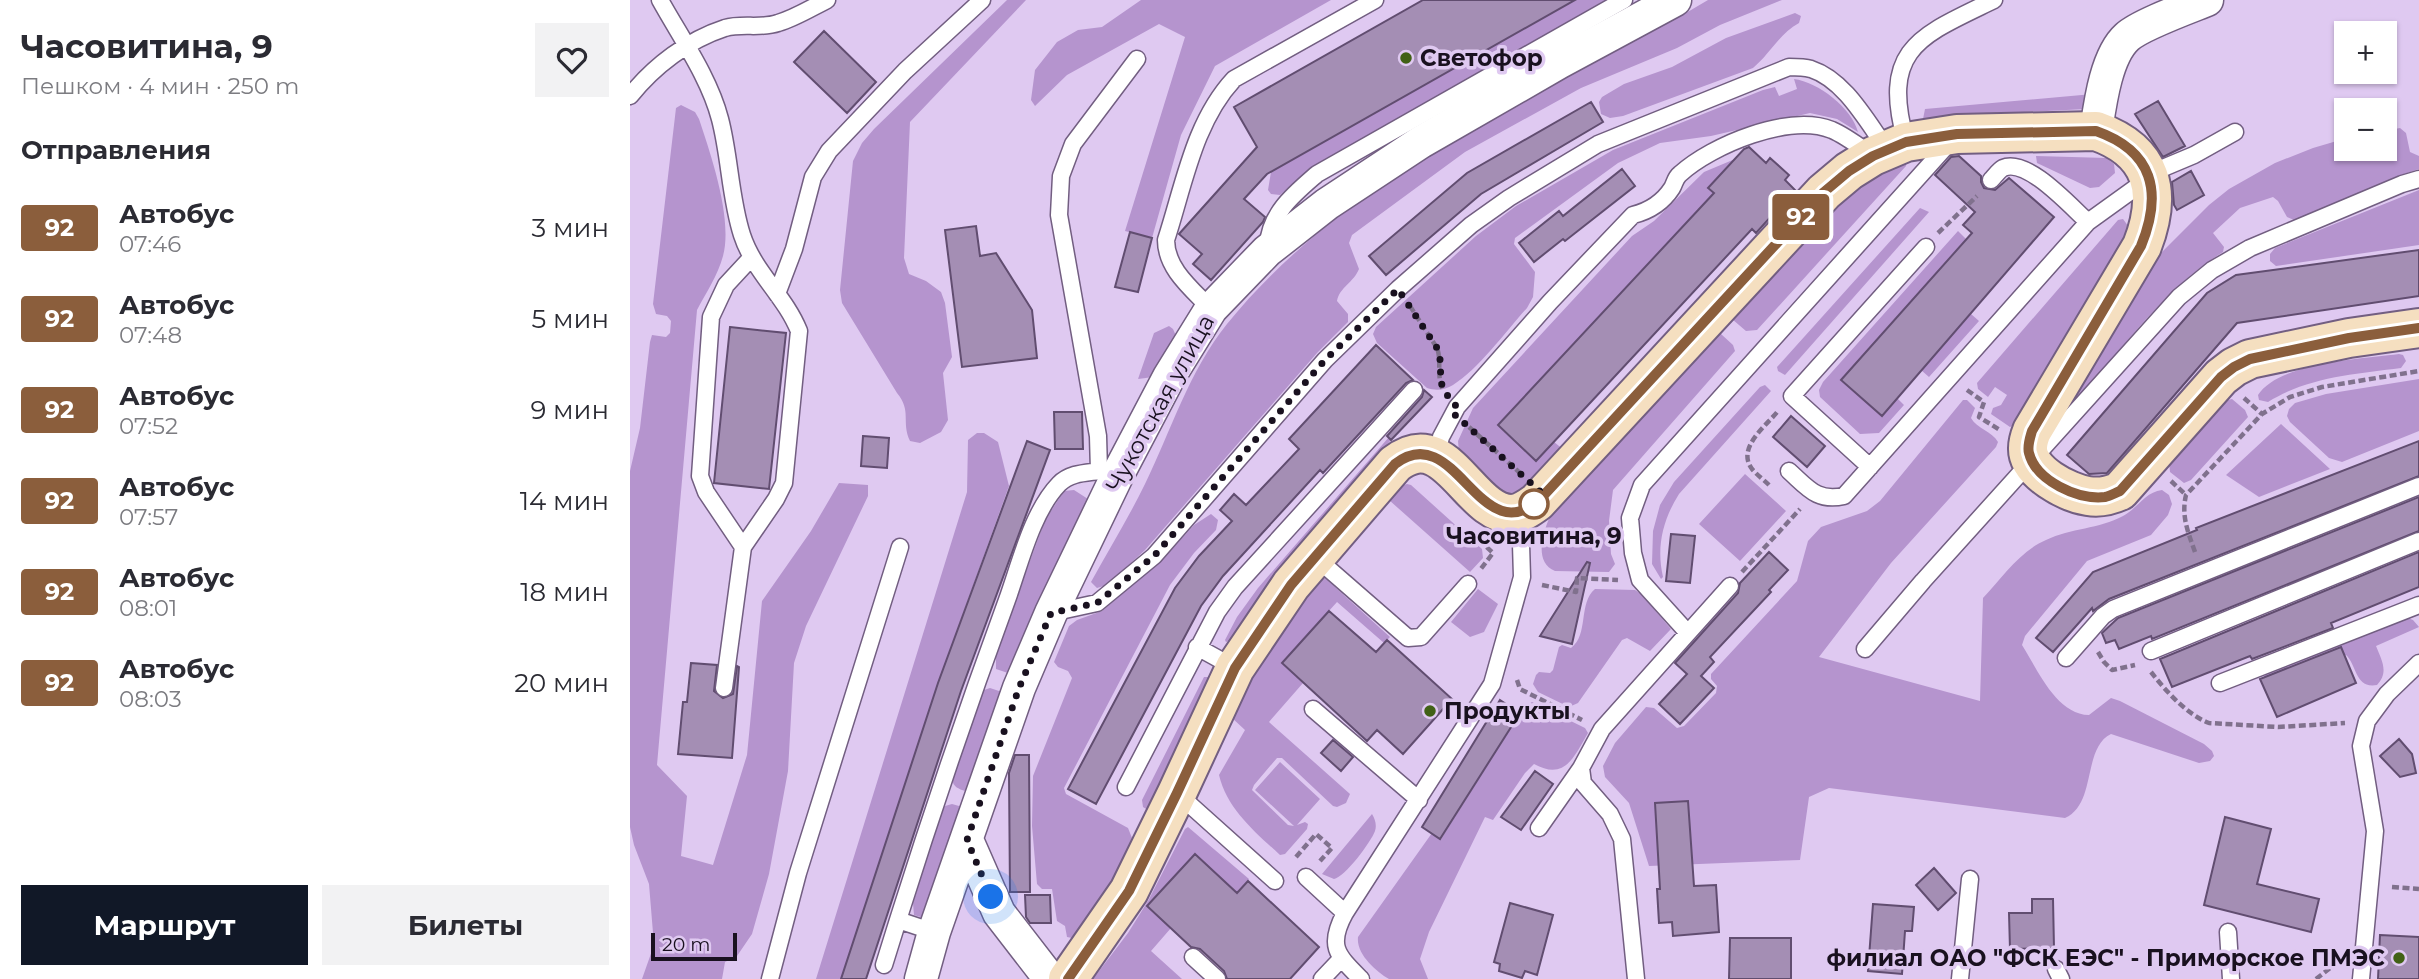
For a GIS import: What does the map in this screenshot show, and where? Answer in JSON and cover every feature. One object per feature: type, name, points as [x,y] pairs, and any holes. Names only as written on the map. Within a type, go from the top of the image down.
[{"type":"street","name":"Чукотская улица","points":[[920,979],[1019,688],[1108,474],[1211,309],[1267,251],[1327,204],[1421,142],[1675,0]]},
{"type":"street","points":[[2096,131],[2101,99],[2119,45],[2133,33],[2207,0]]},
{"type":"street","points":[[1068,979],[1129,891],[1235,668],[1291,585],[1395,464],[1405,456],[1418,453],[1436,456],[1501,512],[1528,504],[1824,192],[1849,171],[1889,149],[1957,134],[2096,131],[2116,138],[2132,148],[2143,164],[2153,209],[2151,223],[2141,246],[2032,431],[2030,454],[2042,473],[2062,487],[2090,497],[2107,497],[2129,482],[2214,384],[2234,367],[2250,359],[2283,351],[2419,328]]},
{"type":"street","points":[[967,840],[999,913],[1049,979]]},
{"type":"lane","points":[[660,0],[701,75],[720,119],[741,233],[751,258],[792,314],[799,331],[784,483],[743,547],[724,688]]},
{"type":"lane","points":[[630,96],[644,78],[685,46],[727,27],[778,24],[827,0]]},
{"type":"lane","points":[[777,294],[794,250],[813,177],[829,151],[905,71],[982,0]]},
{"type":"lane","points":[[1211,309],[1177,271],[1166,248],[1166,240],[1205,120],[1218,96],[1234,79],[1375,0]]},
{"type":"lane","points":[[1267,251],[1268,236],[1284,202],[1317,174],[1624,0]]},
{"type":"lane","points":[[1889,149],[1898,113],[1897,91],[1900,74],[1909,54],[1933,29],[1994,0]]},
{"type":"lane","points":[[884,965],[943,778],[1040,512],[1061,482],[1075,474],[1108,474],[1098,436],[1059,215],[1061,176],[1073,144],[1137,58]]},
{"type":"lane","points":[[1051,613],[1097,603],[1154,556],[1325,360],[1398,289],[1471,225],[1509,198],[1598,144],[1788,66],[1811,69],[1832,81],[1846,94],[1889,149]]},
{"type":"lane","points":[[1436,456],[1441,437],[1455,410],[1550,302],[1633,215],[1647,212],[1672,188],[1677,177],[1703,156],[1758,134],[1784,127],[1808,125],[1889,149]]},
{"type":"lane","points":[[1789,471],[1814,494],[1829,499],[1844,496],[2088,222],[2163,168],[2194,155],[2235,132]]},
{"type":"lane","points":[[1687,632],[1640,580],[1633,553],[1630,518],[1642,485],[1957,134]]},
{"type":"lane","points":[[1991,180],[2002,168],[2016,167],[2031,171],[2088,222]]},
{"type":"lane","points":[[1865,649],[2030,454],[2179,297],[2211,270],[2285,232],[2419,179]]},
{"type":"lane","points":[[1870,467],[1792,396],[1926,247]]},
{"type":"lane","points":[[743,547],[706,492],[700,476],[711,317],[726,285],[751,258]]},
{"type":"lane","points":[[1126,787],[1217,612],[1236,587],[1414,390]]},
{"type":"lane","points":[[2066,658],[2102,616],[2113,609],[2419,486]]},
{"type":"lane","points":[[1360,979],[1341,959],[1335,948],[1334,937],[1345,913],[1492,684],[1522,577],[1521,544],[1528,504]]},
{"type":"lane","points":[[2149,657],[2419,541]]},
{"type":"lane","points":[[771,979],[802,860],[900,547]]},
{"type":"lane","points":[[1315,557],[1408,638],[1421,637],[1468,584]]},
{"type":"lane","points":[[1539,828],[1581,768],[1602,729],[1730,586]]},
{"type":"lane","points":[[2221,683],[2419,605]]},
{"type":"lane","points":[[1197,647],[1235,668]]},
{"type":"lane","points":[[2361,979],[2375,831],[2361,746],[2367,721],[2387,694],[2419,663]]},
{"type":"lane","points":[[1313,709],[1419,800]]},
{"type":"lane","points":[[1581,768],[1583,783],[1610,814],[1622,839],[1636,979]]},
{"type":"lane","points":[[1177,793],[1275,881]]},
{"type":"lane","points":[[1306,877],[1345,913]]},
{"type":"lane","points":[[1960,979],[1970,878]]},
{"type":"lane","points":[[898,920],[934,932]]},
{"type":"lane","points":[[2228,932],[2231,979]]},
{"type":"lane","points":[[1193,957],[1217,979]]},
{"type":"lane","points":[[1322,979],[1341,959]]},
{"type":"path","points":[[1926,247],[1991,180]]},
{"type":"path","points":[[1398,289],[1437,348],[1440,383],[1455,410],[1528,504]]},
{"type":"path","points":[[2203,572],[2185,522],[2183,509],[2186,495],[2262,414],[2290,397],[2322,387],[2419,371]]},
{"type":"path","points":[[1950,376],[1984,402],[1979,417],[2030,454]]},
{"type":"path","points":[[1771,486],[1752,469],[1747,459],[1748,449],[1792,396]]},
{"type":"path","points":[[1730,586],[1798,511],[1789,503]]},
{"type":"path","points":[[1539,584],[1576,592],[1577,578],[1600,579]]},
{"type":"path","points":[[2089,631],[2101,659],[2108,667],[2116,670],[2149,657],[2155,676],[2186,709],[2209,723],[2278,727],[2367,721]]},
{"type":"path","points":[[1520,689],[1602,729]]},
{"type":"path","points":[[1288,866],[1316,834],[1332,848]]},
{"type":"shaded area","points":[[1007,0],[1026,0],[910,122],[904,258],[909,274],[926,281],[941,292],[945,303],[952,357],[943,373],[948,420],[941,432],[920,443],[910,441],[904,405],[842,303],[840,290],[853,161],[862,143],[874,129]]},
{"type":"shaded area","points":[[1141,0],[1331,0],[1215,66],[1181,135],[1152,238],[1125,231],[1185,37],[1159,24],[1067,75],[1035,106],[1031,100],[1035,70],[1057,42],[1078,30],[1102,27]]},
{"type":"shaded area","points":[[1575,0],[1607,0],[1312,167],[1280,195],[1271,194],[1268,190],[1271,172]]},
{"type":"shaded area","points":[[1708,0],[1782,0],[1581,88],[1465,152],[1352,235],[1349,243],[1359,269],[1337,301],[1348,314],[1348,322],[1317,353],[1145,550],[1107,585],[1097,588],[1091,582],[1139,496],[1202,361],[1227,324],[1262,285],[1300,249],[1340,215],[1426,155],[1562,77]]},
{"type":"shaded area","points":[[1795,13],[1801,16],[1799,23],[1753,68],[1623,116],[1610,118],[1601,114],[1599,102],[1602,97],[1624,84],[1672,67],[1726,38]]},
{"type":"shaded area","points":[[1794,79],[1813,85],[1833,98],[1849,114],[1858,132],[1837,119],[1810,113],[1711,136],[1660,143],[1618,163],[1515,238],[1514,244],[1535,272],[1533,297],[1492,349],[1463,378],[1444,389],[1427,388],[1377,343],[1373,334],[1376,327],[1476,236],[1516,206],[1613,150],[1763,90],[1775,87],[1779,96],[1797,89]]},
{"type":"shaded area","points":[[2093,94],[2086,109],[1964,115],[1926,121],[1923,119],[1925,109]]},
{"type":"shaded area","points":[[681,105],[695,112],[699,119],[715,168],[723,206],[725,241],[718,270],[697,310],[657,765],[687,796],[681,856],[713,865],[747,755],[762,601],[811,531],[839,483],[868,485],[868,496],[806,626],[794,663],[788,771],[769,874],[752,934],[737,956],[725,962],[722,979],[642,979],[654,945],[649,884],[630,827],[630,471],[640,428],[652,335],[666,337],[670,333],[671,321],[667,316],[656,314],[653,304],[676,108]]},
{"type":"shaded area","points":[[2397,129],[2406,133],[2410,152],[2419,156],[2419,169],[2294,220],[2287,217],[2273,197],[2240,208],[2213,233],[2224,247],[2223,252],[2164,300],[2079,397],[2075,398],[2073,394],[2152,262],[2209,205],[2229,189],[2275,163],[2334,142],[2334,161],[2397,161]]},
{"type":"shaded area","points":[[2036,156],[2107,158],[2114,164],[2115,173],[2099,187],[2090,188],[2037,163]]},
{"type":"shaded area","points":[[1907,158],[1906,166],[1757,330],[1746,331],[1732,319],[1734,311],[1833,202]]},
{"type":"shaded area","points":[[1735,159],[1708,188],[1717,196],[1706,201],[1498,425],[1536,461],[1554,442],[1564,450],[1539,477],[1523,489],[1509,494],[1498,489],[1459,453],[1458,441],[1473,408],[1632,236],[1654,221],[1704,172]]},
{"type":"shaded area","points":[[2419,190],[2419,245],[2276,266],[2270,261],[2270,254],[2275,248]]},
{"type":"shaded area","points":[[1920,208],[1929,212],[1785,375],[1778,371],[1777,367]]},
{"type":"shaded area","points":[[2123,219],[2131,230],[2016,424],[2010,427],[1991,414],[1993,408],[2001,405],[2007,395],[1995,387],[1988,397],[1978,389],[1977,383],[2118,220]]},
{"type":"shaded area","points":[[1958,231],[1966,239],[1841,380],[1897,398],[1904,405],[1879,433],[1860,434],[1820,397],[1819,390],[1823,382]]},
{"type":"shaded area","points":[[1971,314],[1979,321],[1929,377],[1921,370]]},
{"type":"shaded area","points":[[1169,326],[1177,338],[1153,377],[1138,379],[1154,333]]},
{"type":"shaded area","points":[[1713,334],[1721,334],[1733,345],[1735,351],[1613,490],[1609,521],[1611,554],[1615,564],[1609,572],[1555,571],[1548,566],[1542,552],[1546,527],[1552,512]]},
{"type":"shaded area","points":[[2403,355],[2406,361],[2401,368],[2332,378],[2299,387],[2268,402],[2259,400],[2258,395],[2269,384],[2302,369],[2344,360]]},
{"type":"shaded area","points":[[2419,379],[2419,431],[2342,462],[2329,458],[2290,422],[2287,416],[2295,403],[2326,394]]},
{"type":"shaded area","points":[[1765,385],[1771,391],[1673,504],[1662,534],[1661,579],[1652,564],[1653,531],[1660,505],[1674,482],[1760,387]]},
{"type":"shaded area","points":[[2232,399],[2245,410],[2248,417],[2191,480],[2184,483],[2170,472],[2169,462],[2224,401]]},
{"type":"shaded area","points":[[1963,400],[1967,400],[1975,408],[1971,418],[1995,438],[1998,442],[1996,447],[1891,563],[1819,657],[1980,701],[1983,598],[2020,558],[2037,545],[2065,533],[2114,520],[2128,513],[2146,497],[2162,490],[2169,495],[2172,504],[2168,515],[2151,535],[2087,561],[2025,636],[2022,645],[2049,689],[2077,713],[2089,715],[2111,698],[2204,744],[2214,756],[2210,761],[2199,763],[2111,734],[2102,741],[2096,751],[2082,801],[2075,811],[2065,818],[1829,788],[1809,797],[1800,860],[1649,866],[1629,803],[1605,777],[1603,766],[1615,743],[1646,707],[1654,708],[1677,728],[1684,726],[1716,693],[1717,686],[1711,679],[1711,674],[1797,581],[1808,541],[1821,527],[1867,511],[1880,501]]},
{"type":"shaded area","points":[[2281,424],[2330,469],[2259,497],[2226,475]]},
{"type":"shaded area","points":[[977,433],[984,433],[998,442],[1009,486],[938,683],[841,979],[816,979],[967,492],[968,440]]},
{"type":"shaded area","points":[[1389,437],[1391,440],[1275,575],[1231,640],[1226,642],[1237,617],[1258,588]]},
{"type":"shaded area","points":[[1745,474],[1786,511],[1740,561],[1699,524]]},
{"type":"shaded area","points":[[1407,484],[1482,549],[1483,558],[1470,572],[1389,500],[1401,486]]},
{"type":"shaded area","points":[[1074,490],[1088,499],[1091,506],[1011,674],[996,669],[996,653],[1045,520],[1064,491]]},
{"type":"shaded area","points":[[1211,514],[1218,520],[1216,530],[1194,553],[1170,585],[1064,788],[1066,794],[1128,828],[1132,838],[1089,920],[1072,938],[1067,937],[1065,926],[1057,921],[1052,889],[1042,889],[1037,884],[1032,826],[1033,776],[1072,678],[1068,671],[1054,662],[1069,626],[1077,620],[1102,611],[1164,558],[1194,525]]},
{"type":"shaded area","points":[[1325,578],[1390,637],[1384,643],[1337,602],[1282,663],[1303,683],[1269,722],[1350,794],[1346,803],[1333,806],[1282,758],[1277,758],[1252,790],[1288,825],[1294,826],[1255,790],[1280,762],[1320,799],[1297,825],[1305,822],[1308,824],[1307,829],[1285,854],[1280,855],[1235,809],[1219,775],[1245,730],[1231,717],[1249,681],[1294,610],[1320,579]]},
{"type":"shaded area","points":[[1478,589],[1498,604],[1484,632],[1470,637],[1451,622]]},
{"type":"shaded area","points":[[1595,589],[1635,590],[1671,629],[1650,651],[1627,638],[1622,640],[1578,703],[1569,707],[1538,692],[1533,684],[1539,672],[1550,673],[1553,670],[1559,647],[1562,645],[1571,648],[1577,642],[1587,602]]},
{"type":"shaded area","points":[[2408,618],[2419,627],[2376,646],[2384,671],[2377,685],[2360,680],[2346,655],[2277,683],[2263,679],[2266,673]]},
{"type":"shaded area","points":[[1204,677],[1208,677],[1210,681],[1151,812],[1143,807],[1142,800]]},
{"type":"shaded area","points":[[990,688],[1005,693],[969,792],[955,786],[952,776],[980,696],[984,690]]},
{"type":"shaded area","points":[[1532,702],[1585,728],[1588,733],[1567,764],[1554,770],[1534,764],[1493,820],[1485,817],[1429,932],[1420,959],[1428,979],[1389,979],[1364,956],[1358,937],[1432,833],[1441,839],[1524,707]]},
{"type":"shaded area","points":[[952,804],[966,808],[924,918],[914,915],[913,903],[941,813],[945,806]]},
{"type":"shaded area","points":[[1372,814],[1375,831],[1357,858],[1339,877],[1334,879],[1322,874]]},
{"type":"shaded area","points":[[1188,827],[1249,879],[1237,893],[1195,854],[1147,906],[1171,928],[1151,951],[1182,979],[1093,979],[1148,901]]},
{"type":"building","points":[[1423,0],[1575,0],[1267,174],[1244,199],[1265,217],[1263,222],[1211,280],[1193,264],[1202,254],[1179,234],[1257,147],[1234,107]]},
{"type":"building","points":[[824,31],[876,82],[847,113],[794,62]]},
{"type":"building","points":[[2158,101],[2185,146],[2163,157],[2135,114]]},
{"type":"building","points":[[1591,102],[1603,122],[1481,194],[1386,275],[1369,256],[1467,173]]},
{"type":"building","points":[[1749,147],[1766,163],[1770,158],[1789,175],[1785,180],[1795,190],[1756,233],[1752,229],[1536,461],[1498,425],[1714,193],[1708,188],[1744,149]]},
{"type":"building","points":[[1959,156],[1981,176],[1984,188],[1995,190],[2009,178],[2054,217],[1882,416],[1841,380],[1972,233],[1963,225],[1975,212],[1935,175],[1951,157]]},
{"type":"building","points":[[1622,169],[1635,186],[1534,262],[1519,243],[1559,211],[1563,216]]},
{"type":"building","points":[[2191,171],[2204,195],[2177,210],[2172,182]]},
{"type":"building","points":[[976,226],[980,256],[996,253],[1032,310],[1037,358],[962,367],[945,230]]},
{"type":"building","points":[[1130,232],[1152,238],[1138,292],[1115,287]]},
{"type":"building","points":[[2419,250],[2419,296],[2237,323],[2107,473],[2089,474],[2067,455],[2207,293],[2236,275]]},
{"type":"building","points":[[730,327],[786,333],[769,489],[714,483]]},
{"type":"building","points":[[1376,345],[1413,380],[1406,383],[1323,473],[1320,470],[1223,576],[1201,606],[1096,804],[1068,789],[1175,588],[1199,556],[1232,521],[1220,510],[1234,494],[1246,505],[1299,449],[1289,439]]},
{"type":"building","points":[[1424,390],[1432,397],[1391,440],[1387,436],[1422,397]]},
{"type":"building","points":[[1054,412],[1082,412],[1083,449],[1055,449]]},
{"type":"building","points":[[1791,416],[1825,446],[1807,467],[1773,437]]},
{"type":"building","points":[[863,436],[889,438],[887,468],[861,466]]},
{"type":"building","points":[[1027,441],[1050,450],[961,691],[866,979],[841,979],[938,683]]},
{"type":"building","points":[[2419,441],[2419,476],[2109,599],[2093,611],[2092,608],[2053,652],[2036,638],[2093,572],[2197,530],[2196,528]]},
{"type":"building","points":[[2419,497],[2419,531],[2152,639],[2151,636],[2119,649],[2115,640],[2106,643],[2102,633],[2118,618]]},
{"type":"building","points":[[1671,534],[1695,536],[1690,583],[1666,581]]},
{"type":"building","points":[[1769,552],[1788,570],[1710,657],[1714,662],[1701,676],[1714,688],[1680,724],[1659,704],[1687,674],[1675,663],[1738,593],[1740,583]]},
{"type":"building","points":[[2419,552],[2419,587],[2331,623],[2333,628],[2252,659],[2250,656],[2172,687],[2160,659]]},
{"type":"building","points":[[1587,562],[1590,563],[1572,644],[1540,636]]},
{"type":"building","points":[[1329,611],[1376,652],[1387,640],[1452,699],[1403,754],[1377,730],[1367,741],[1282,663]]},
{"type":"building","points":[[2341,647],[2356,683],[2277,717],[2260,679]]},
{"type":"building","points":[[691,663],[717,665],[714,691],[723,698],[733,694],[737,666],[739,667],[732,758],[678,754],[683,702],[687,702]]},
{"type":"building","points":[[1500,700],[1520,713],[1440,839],[1422,827]]},
{"type":"building","points":[[2399,739],[2412,754],[2416,773],[2400,777],[2380,756]]},
{"type":"building","points":[[1333,740],[1353,757],[1341,771],[1321,753]]},
{"type":"building","points":[[1015,755],[1029,755],[1030,892],[1010,892],[1009,773]]},
{"type":"building","points":[[1535,771],[1553,784],[1521,830],[1501,817]]},
{"type":"building","points":[[1688,801],[1694,886],[1716,885],[1719,932],[1673,936],[1672,922],[1659,923],[1657,889],[1660,889],[1655,803]]},
{"type":"building","points":[[2225,817],[2271,829],[2257,884],[2319,899],[2311,932],[2204,905]]},
{"type":"building","points":[[1195,854],[1237,893],[1248,881],[1319,947],[1290,979],[1227,979],[1224,971],[1200,949],[1191,947],[1147,906]]},
{"type":"building","points":[[1934,868],[1956,893],[1938,910],[1916,885]]},
{"type":"building","points":[[1025,895],[1050,895],[1051,923],[1030,923],[1026,917]]},
{"type":"building","points":[[2032,899],[2053,899],[2054,948],[2010,949],[2009,913],[2032,913]]},
{"type":"building","points":[[1510,903],[1553,915],[1537,975],[1525,971],[1522,978],[1499,971],[1500,964],[1494,962]]},
{"type":"building","points":[[1873,904],[1914,907],[1912,931],[1905,931],[1902,974],[1868,971]]},
{"type":"building","name":"филиал ОАО \"ФСК ЕЭС\" - Приморское ПМЭС","points":[[2380,935],[2419,937],[2419,979],[2378,979]]},
{"type":"building","points":[[1730,938],[1791,938],[1791,979],[1729,979]]},
{"type":"bus line","name":"92","points":[[1068,979],[1129,891],[1235,668],[1291,585],[1395,464],[1405,456],[1418,453],[1436,456],[1501,512],[1513,514],[1525,510],[1544,495],[1824,192],[1849,171],[1887,149],[1906,142],[1957,134],[2096,131],[2116,138],[2132,148],[2143,164],[2152,197],[2151,223],[2141,246],[2032,431],[2028,448],[2032,461],[2042,473],[2075,493],[2090,497],[2107,497],[2120,491],[2221,377],[2250,359],[2349,338],[2419,328]]},
{"type":"place","name":"Светофор","points":[[1406,58]]},
{"type":"place","name":"Часовитина, 9","points":[[1534,504]]},
{"type":"place","name":"Продукты","points":[[1430,711]]},
{"type":"place","name":"филиал ОАО \"ФСК ЕЭС\" - Приморское ПМЭС","points":[[2399,958]]},
{"type":"route","points":[[991,897],[967,840],[1019,688],[1051,613],[1097,603],[1154,556],[1325,360],[1398,289],[1437,348],[1440,383],[1457,407],[1453,413],[1544,495],[1534,504]]}]
